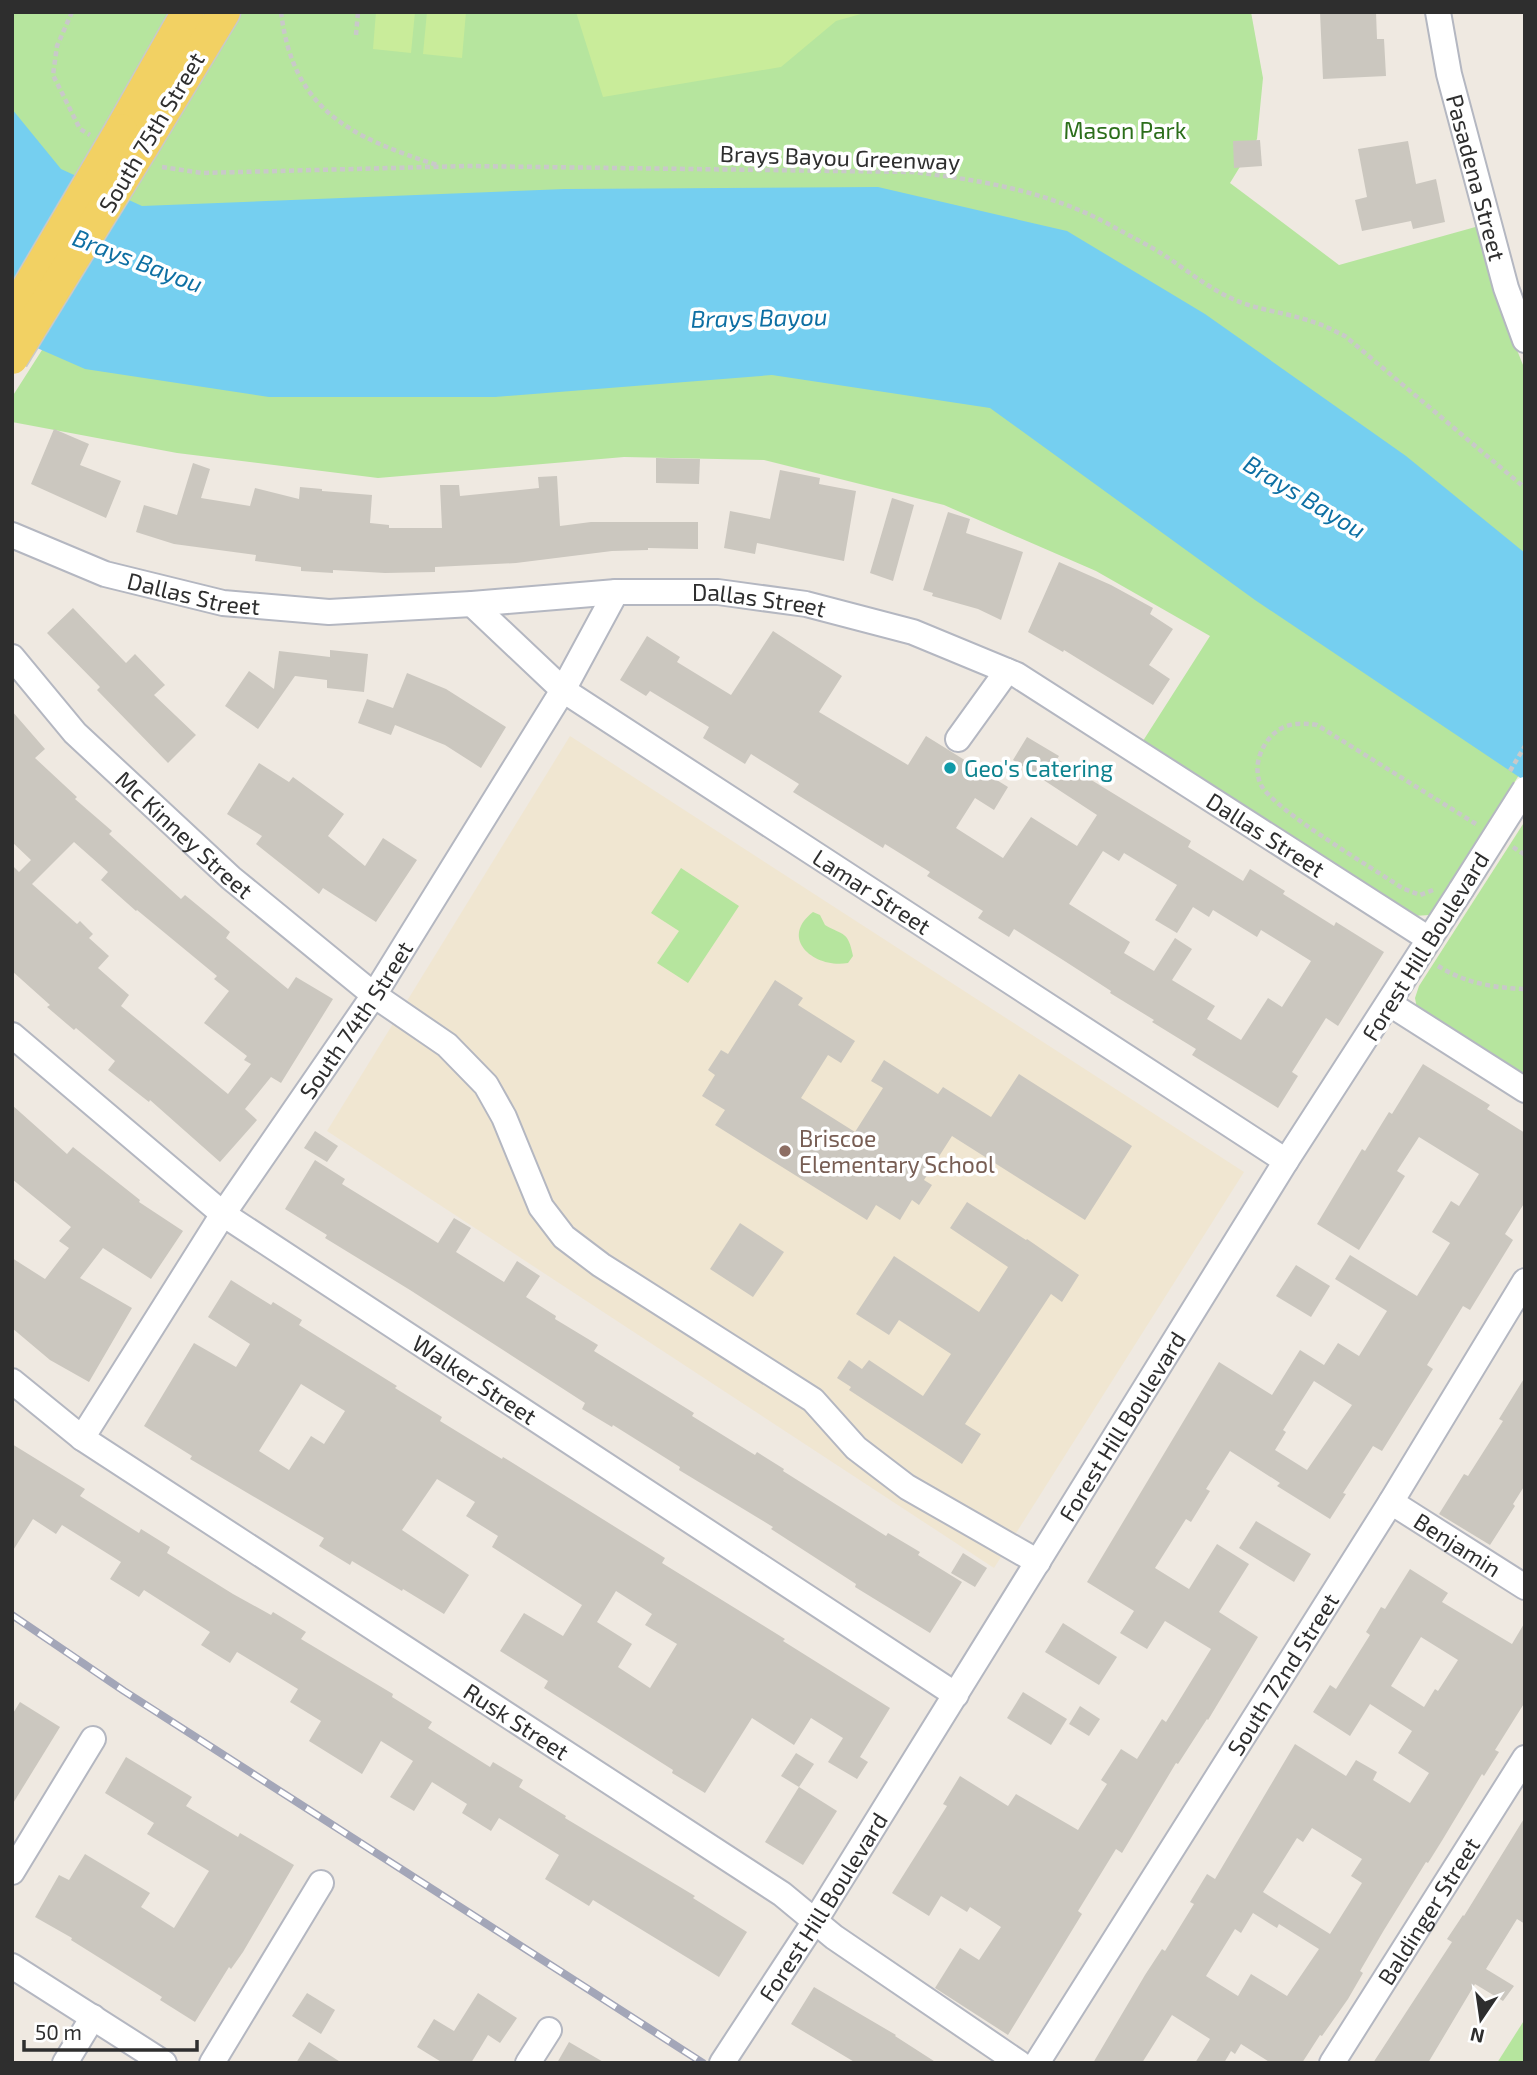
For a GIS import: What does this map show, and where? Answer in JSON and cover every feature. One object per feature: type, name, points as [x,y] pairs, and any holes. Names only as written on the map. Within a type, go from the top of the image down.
[{"type":"main road","name":"South 75th Street","points":[[12,358],[130,145],[188,12]]},
{"type":"main road","name":"South 75th Street","points":[[12,314],[223,12]]},
{"type":"street","name":"Pasadena Street","points":[[1438,12],[1450,74],[1506,289],[1525,340]]},
{"type":"street","name":"Dallas Street","points":[[12,535],[105,574],[223,603],[329,611],[472,604],[616,592],[718,592],[806,604],[914,632],[1017,675],[1425,947]]},
{"type":"street","name":"South 74th Street","points":[[82,1438],[223,1214],[374,995],[563,690],[616,592]]},
{"type":"street","name":"Lamar Street","points":[[472,604],[563,690],[1286,1161]]},
{"type":"street","name":"Mc Kinney Street","points":[[12,657],[75,733],[231,878],[374,995],[447,1045],[486,1085],[504,1117],[541,1207],[564,1237],[601,1265],[813,1400],[856,1448],[907,1487],[1038,1562]]},
{"type":"street","points":[[958,740],[1007,671]]},
{"type":"street","name":"Forest Hill Boulevard","points":[[722,2063],[815,1921],[1286,1161],[1390,1004],[1425,947],[1449,888],[1525,789]]},
{"type":"street","points":[[1390,1004],[1525,1090]]},
{"type":"street","name":"Walker Street","points":[[12,1035],[223,1214],[956,1695]]},
{"type":"street","name":"South 72nd Street","points":[[1037,2063],[1391,1503],[1525,1281]]},
{"type":"street","name":"Rusk Street","points":[[12,1381],[82,1438],[782,1894],[834,1937],[1018,2063]]},
{"type":"street","name":"Benjamin","points":[[1391,1503],[1525,1587]]},
{"type":"street","points":[[12,1872],[93,1738]]},
{"type":"street","name":"Baldinger Street","points":[[1332,2063],[1525,1758]]},
{"type":"street","points":[[212,2063],[321,1884]]},
{"type":"street","points":[[12,1966],[164,2063]]},
{"type":"street","points":[[65,2063],[93,2017]]},
{"type":"street","points":[[528,2063],[549,2029]]},
{"type":"path","points":[[72,12],[57,46],[53,75],[80,129],[130,145]]},
{"type":"path","name":"Brays Bayou Greenway","points":[[281,12],[290,57],[326,112],[347,128],[382,146],[441,166]]},
{"type":"path","points":[[356,35],[358,12]]},
{"type":"path","name":"Brays Bayou Greenway","points":[[130,145],[202,173],[441,166],[913,172],[966,178],[1031,193],[1108,223],[1235,300],[1315,322],[1345,336],[1525,488]]},
{"type":"path","points":[[1449,888],[1420,895],[1410,893],[1280,806],[1262,786],[1257,769],[1266,742],[1286,726],[1301,723],[1317,726],[1478,826]]},
{"type":"path","points":[[1502,840],[1525,855]]},
{"type":"path","points":[[1425,947],[1452,974],[1475,983],[1525,989]]},
{"type":"shaded area","name":"Briscoe Elementary School","points":[[570,736],[1244,1172],[994,1568],[327,1131]]},
{"type":"green space","name":"Mason Park","points":[[12,12],[1251,12],[1263,78],[1257,139],[1230,183],[1339,265],[1479,226],[1511,335],[1525,370],[1525,765],[1438,908],[1430,915],[1413,916],[1141,744],[1210,636],[1096,571],[944,505],[764,460],[624,457],[378,478],[177,453],[12,422],[12,397],[42,350],[12,250]]},
{"type":"green space","points":[[376,12],[415,12],[411,53],[373,49]]},
{"type":"green space","points":[[427,12],[466,12],[462,58],[423,54]]},
{"type":"green space","points":[[576,12],[868,12],[836,21],[781,67],[603,97]]},
{"type":"green space","points":[[1525,821],[1525,1079],[1417,1009],[1415,998],[1419,986]]},
{"type":"green space","points":[[681,868],[739,906],[688,983],[657,963],[679,931],[651,913]]},
{"type":"green space","points":[[813,912],[820,915],[825,925],[847,938],[853,956],[848,963],[824,961],[805,950],[800,942],[799,932],[803,922]]},
{"type":"green space","points":[[1525,2019],[1525,2063],[1497,2063]]},
{"type":"water","name":"Brays Bayou","points":[[12,109],[61,169],[142,206],[565,189],[878,187],[1067,231],[1205,314],[1406,456],[1525,553],[1525,781],[1255,600],[990,408],[772,375],[495,397],[269,397],[85,369],[12,337]]},
{"type":"building","points":[[1320,12],[1376,12],[1377,39],[1384,39],[1386,76],[1323,79]]},
{"type":"building","points":[[1260,140],[1262,166],[1234,168],[1233,141]]},
{"type":"building","points":[[1408,141],[1416,184],[1436,179],[1445,222],[1413,229],[1411,221],[1362,231],[1355,200],[1367,197],[1358,149]]},
{"type":"building","points":[[54,429],[89,444],[80,465],[121,481],[106,518],[31,484]]},
{"type":"building","points":[[656,458],[700,459],[699,484],[656,483]]},
{"type":"building","points":[[193,463],[210,469],[201,498],[250,506],[255,488],[299,499],[300,487],[372,495],[370,523],[389,525],[389,528],[442,528],[440,485],[459,485],[460,496],[539,488],[538,477],[557,476],[560,526],[591,522],[698,522],[698,549],[648,548],[612,551],[516,563],[435,567],[435,572],[333,570],[333,573],[301,571],[301,567],[255,561],[256,555],[174,544],[136,532],[144,505],[177,515]]},
{"type":"building","points":[[780,470],[820,478],[819,484],[856,491],[844,561],[757,543],[755,554],[724,548],[730,511],[770,519]]},
{"type":"building","points":[[892,498],[914,505],[893,581],[870,573]]},
{"type":"building","points":[[948,512],[970,519],[966,533],[1023,552],[1001,620],[978,609],[932,596],[933,593],[923,590]]},
{"type":"building","points":[[1059,562],[1111,585],[1153,608],[1150,614],[1173,629],[1149,665],[1170,679],[1153,705],[1064,650],[1063,652],[1028,632]]},
{"type":"building","points":[[73,608],[126,663],[135,654],[165,685],[154,695],[196,735],[168,763],[97,690],[100,687],[47,633]]},
{"type":"building","points":[[773,631],[842,676],[819,712],[908,765],[926,736],[1008,787],[994,810],[975,798],[956,828],[1003,858],[1031,817],[1077,846],[1097,815],[1013,760],[1027,737],[1059,756],[1057,759],[1191,841],[1188,847],[1243,881],[1250,869],[1285,891],[1283,894],[1334,926],[1336,922],[1384,952],[1338,1026],[1326,1018],[1292,1072],[1298,1076],[1278,1108],[1192,1055],[1196,1049],[1063,960],[1014,929],[1009,937],[978,918],[983,911],[927,876],[930,872],[885,844],[883,848],[793,792],[799,784],[751,754],[745,764],[703,738],[709,727],[650,691],[646,696],[620,680],[647,636],[680,657],[677,662],[731,695]],"holes":[[[1103,851],[1119,861],[1124,853],[1177,885],[1155,920],[1177,933],[1193,907],[1209,917],[1213,910],[1257,937],[1261,930],[1311,961],[1282,1007],[1268,998],[1241,1040],[1207,1019],[1215,1006],[1172,980],[1192,949],[1175,938],[1154,971],[1124,953],[1130,942],[1069,904]]]},
{"type":"building","points":[[330,650],[368,654],[364,692],[327,688],[327,680],[295,676],[258,729],[225,706],[249,671],[274,689],[279,651],[330,657]]},
{"type":"building","points":[[407,673],[446,689],[506,727],[481,768],[445,745],[395,725],[391,735],[358,723],[367,699],[393,708]]},
{"type":"building","points":[[12,711],[45,749],[35,758],[77,797],[75,799],[112,831],[109,834],[181,899],[185,895],[230,932],[226,938],[288,989],[296,977],[333,999],[281,1083],[271,1077],[245,1109],[257,1120],[220,1162],[150,1100],[149,1102],[108,1070],[115,1061],[47,1007],[50,1005],[12,971],[12,865],[19,872],[31,860],[12,842]],"holes":[[[74,842],[108,872],[101,880],[217,976],[214,979],[229,991],[204,1023],[247,1056],[244,1060],[251,1064],[228,1094],[121,1006],[129,995],[98,968],[109,956],[89,938],[93,934],[80,921],[77,924],[32,884]]]},
{"type":"building","points":[[259,763],[289,782],[293,777],[344,814],[328,836],[365,866],[383,838],[417,860],[376,922],[323,888],[319,894],[256,844],[262,836],[227,814]]},
{"type":"building","points":[[775,980],[803,998],[798,1005],[855,1041],[841,1063],[828,1055],[801,1098],[855,1132],[883,1088],[871,1081],[884,1060],[938,1094],[943,1087],[991,1117],[1019,1074],[1132,1146],[1085,1220],[952,1136],[924,1180],[932,1185],[919,1205],[912,1200],[900,1220],[876,1205],[867,1220],[715,1125],[725,1110],[702,1096],[715,1075],[708,1070],[721,1050],[728,1054]]},
{"type":"building","points":[[1423,1064],[1490,1105],[1487,1109],[1525,1133],[1525,1202],[1505,1234],[1513,1240],[1470,1310],[1463,1306],[1427,1365],[1433,1369],[1382,1451],[1373,1446],[1330,1519],[1277,1486],[1280,1483],[1230,1451],[1206,1489],[1210,1491],[1191,1522],[1186,1519],[1155,1568],[1189,1589],[1217,1544],[1249,1564],[1219,1612],[1258,1637],[1208,1720],[1178,1764],[1176,1763],[1122,1853],[1116,1849],[1078,1911],[1082,1914],[1008,2035],[935,1988],[960,1948],[979,1960],[1001,1927],[970,1907],[967,1912],[941,1896],[929,1916],[892,1893],[947,1806],[943,1804],[960,1776],[1008,1806],[1016,1794],[1078,1830],[1107,1784],[1101,1780],[1121,1749],[1137,1759],[1162,1719],[1166,1722],[1211,1649],[1165,1621],[1147,1649],[1120,1633],[1134,1611],[1087,1582],[1219,1362],[1272,1395],[1300,1350],[1324,1365],[1338,1343],[1359,1356],[1387,1311],[1335,1279],[1350,1255],[1417,1296],[1450,1243],[1432,1232],[1451,1201],[1459,1206],[1479,1174],[1419,1137],[1397,1171],[1405,1176],[1359,1250],[1317,1224],[1362,1149],[1365,1151],[1389,1112],[1392,1114]],"holes":[[[1314,1381],[1352,1405],[1307,1470],[1275,1450],[1286,1432],[1283,1430]]]},
{"type":"building","points":[[12,1105],[67,1154],[73,1147],[140,1200],[139,1202],[183,1231],[151,1279],[103,1248],[80,1278],[132,1308],[89,1382],[50,1360],[12,1328],[12,1258],[45,1279],[69,1248],[59,1241],[71,1227],[12,1179]]},
{"type":"building","points":[[315,1131],[338,1146],[327,1162],[304,1148]]},
{"type":"building","points":[[315,1160],[345,1179],[342,1184],[438,1243],[454,1218],[471,1228],[456,1252],[504,1282],[517,1261],[540,1276],[526,1297],[556,1316],[555,1319],[598,1345],[594,1351],[694,1413],[692,1416],[755,1455],[757,1452],[886,1536],[888,1533],[920,1552],[918,1555],[962,1582],[930,1633],[855,1587],[856,1584],[771,1529],[773,1527],[679,1470],[680,1467],[582,1409],[585,1403],[325,1238],[327,1235],[285,1209]]},
{"type":"building","points":[[967,1202],[1079,1275],[1062,1302],[1051,1294],[965,1424],[981,1434],[962,1464],[849,1390],[851,1387],[837,1378],[849,1360],[862,1369],[869,1360],[923,1396],[951,1354],[899,1320],[889,1335],[856,1314],[894,1256],[979,1312],[1008,1267],[950,1228]]},
{"type":"building","points":[[740,1223],[784,1252],[753,1297],[710,1269]]},
{"type":"building","points":[[1296,1265],[1330,1286],[1311,1317],[1276,1296]]},
{"type":"building","points":[[231,1280],[271,1305],[273,1302],[302,1320],[299,1325],[442,1417],[440,1421],[665,1558],[662,1563],[890,1708],[860,1757],[868,1762],[857,1779],[828,1762],[843,1738],[811,1718],[794,1745],[752,1718],[705,1793],[544,1688],[548,1681],[500,1651],[524,1613],[563,1636],[582,1605],[492,1547],[498,1536],[466,1516],[475,1502],[437,1479],[402,1530],[469,1575],[444,1614],[352,1561],[350,1565],[319,1546],[324,1538],[190,1459],[192,1456],[144,1426],[194,1343],[236,1367],[250,1344],[208,1317]],"holes":[[[301,1384],[345,1411],[324,1444],[311,1436],[289,1470],[259,1451]],[[616,1591],[652,1614],[645,1625],[677,1644],[650,1688],[618,1667],[632,1644],[597,1622]]]},
{"type":"building","points":[[1525,1377],[1525,1485],[1490,1545],[1439,1514],[1464,1474],[1468,1476],[1503,1421],[1499,1419]]},
{"type":"building","points":[[12,1444],[85,1489],[80,1496],[139,1533],[141,1529],[170,1547],[167,1553],[233,1594],[271,1615],[273,1612],[306,1632],[301,1639],[393,1694],[392,1697],[432,1722],[428,1728],[490,1767],[493,1762],[523,1780],[519,1787],[566,1816],[565,1818],[695,1896],[693,1898],[747,1932],[719,1977],[593,1900],[589,1906],[545,1879],[559,1855],[499,1818],[491,1831],[462,1813],[467,1804],[432,1782],[414,1811],[390,1797],[413,1761],[381,1741],[362,1774],[309,1741],[321,1721],[290,1702],[298,1689],[237,1652],[230,1663],[201,1645],[210,1632],[144,1590],[139,1597],[110,1579],[121,1562],[62,1525],[56,1534],[33,1519],[12,1552]]},
{"type":"building","points":[[1256,1521],[1311,1554],[1294,1582],[1239,1548]]},
{"type":"building","points":[[963,1553],[987,1568],[975,1587],[951,1573]]},
{"type":"building","points":[[1410,1569],[1448,1593],[1442,1602],[1512,1644],[1525,1622],[1525,1702],[1495,1750],[1499,1752],[1484,1776],[1482,1774],[1384,1930],[1360,1971],[1363,1973],[1348,1999],[1302,2063],[1271,2063],[1241,2044],[1235,2054],[1231,2051],[1224,2063],[1195,2063],[1210,2039],[1172,2015],[1142,2063],[1093,2063],[1145,1975],[1162,1949],[1165,1951],[1194,1904],[1190,1902],[1207,1874],[1215,1879],[1295,1744],[1346,1776],[1356,1760],[1377,1772],[1373,1780],[1410,1803],[1429,1773],[1398,1753],[1412,1731],[1370,1704],[1350,1736],[1313,1712],[1330,1685],[1336,1689],[1370,1635],[1366,1632],[1381,1607],[1385,1609]],"holes":[[[1421,1637],[1458,1660],[1424,1707],[1391,1686]],[[1312,1828],[1362,1859],[1351,1876],[1362,1883],[1330,1934],[1263,1892],[1297,1838],[1303,1842]],[[1253,1913],[1277,1928],[1279,1924],[1319,1949],[1287,1996],[1251,1974],[1238,1996],[1206,1976],[1235,1929],[1241,1933]]]},
{"type":"building","points":[[1063,1623],[1117,1657],[1099,1685],[1045,1652]]},
{"type":"building","points":[[1023,1692],[1067,1719],[1051,1745],[1007,1718]]},
{"type":"building","points":[[20,1702],[60,1727],[12,1805],[12,1715]]},
{"type":"building","points":[[1080,1706],[1100,1719],[1089,1736],[1069,1724]]},
{"type":"building","points":[[796,1753],[814,1764],[799,1787],[781,1776]]},
{"type":"building","points":[[126,1757],[192,1797],[186,1806],[238,1837],[240,1833],[294,1865],[243,1952],[231,1969],[229,1967],[195,2022],[160,2000],[162,1997],[35,1917],[59,1875],[69,1880],[85,1854],[150,1893],[141,1907],[174,1928],[209,1871],[147,1834],[154,1823],[105,1793]]},
{"type":"building","points":[[799,1787],[837,1811],[803,1865],[765,1842]]},
{"type":"building","points":[[1525,1817],[1525,1924],[1517,1919],[1486,1969],[1514,1986],[1503,2001],[1475,1984],[1428,2063],[1373,2063],[1452,1942],[1447,1939]]},
{"type":"building","points":[[814,1987],[896,2035],[937,2063],[856,2063],[791,2024]]},
{"type":"building","points":[[307,1993],[335,2010],[321,2034],[292,2016]]},
{"type":"building","points":[[478,1993],[517,2018],[500,2043],[488,2035],[471,2063],[443,2063],[417,2047],[434,2019],[454,2031]]},
{"type":"building","points":[[309,2042],[342,2063],[296,2063]]},
{"type":"building","points":[[569,2042],[605,2063],[557,2063]]},
{"type":"railway","points":[[12,1615],[124,1691],[703,2063]]},
{"type":"place","name":"Geo's Catering","points":[[950,768]]},
{"type":"place","name":"Briscoe Elementary School","points":[[785,1151]]}]
